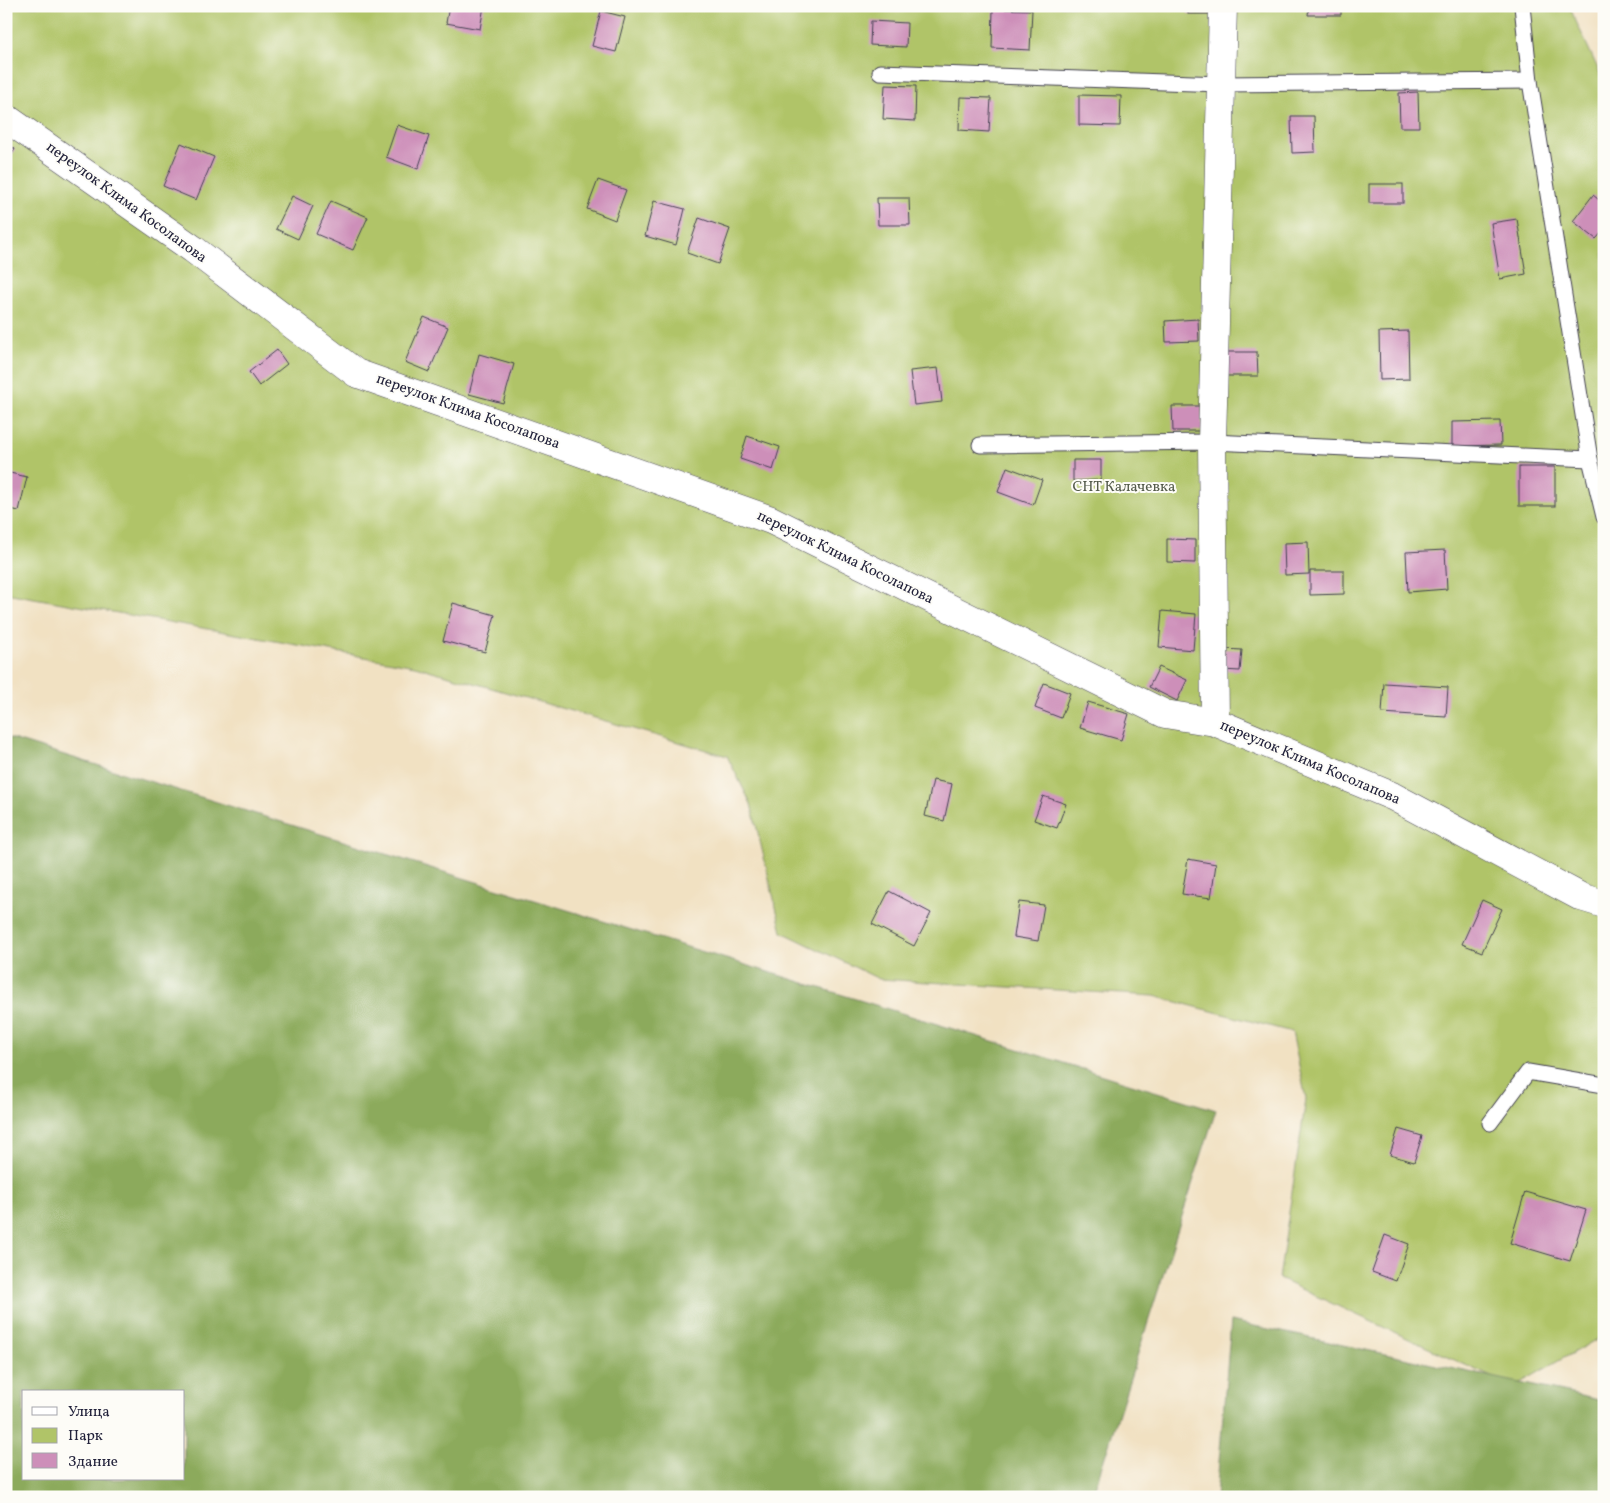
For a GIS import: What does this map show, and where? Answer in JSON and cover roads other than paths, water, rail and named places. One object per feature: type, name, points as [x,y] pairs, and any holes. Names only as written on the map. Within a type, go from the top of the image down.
[{"type":"street","points":[[1215,722],[1212,442],[1223,6]]},
{"type":"street","name":"переулок Клима Косолапова","points":[[6,118],[192,250],[356,373],[770,520],[1165,714],[1215,722],[1392,796],[1581,898],[1604,904]]},
{"type":"lane","points":[[1522,6],[1530,81],[1590,459],[1604,517]]},
{"type":"lane","points":[[880,72],[1221,84],[1530,81]]},
{"type":"lane","points":[[980,445],[1212,442],[1590,459]]},
{"type":"lane","points":[[1490,1123],[1528,1072],[1604,1085]]},
{"type":"park label","name":"СНТ Калачевка","points":[[1124,487]]}]
